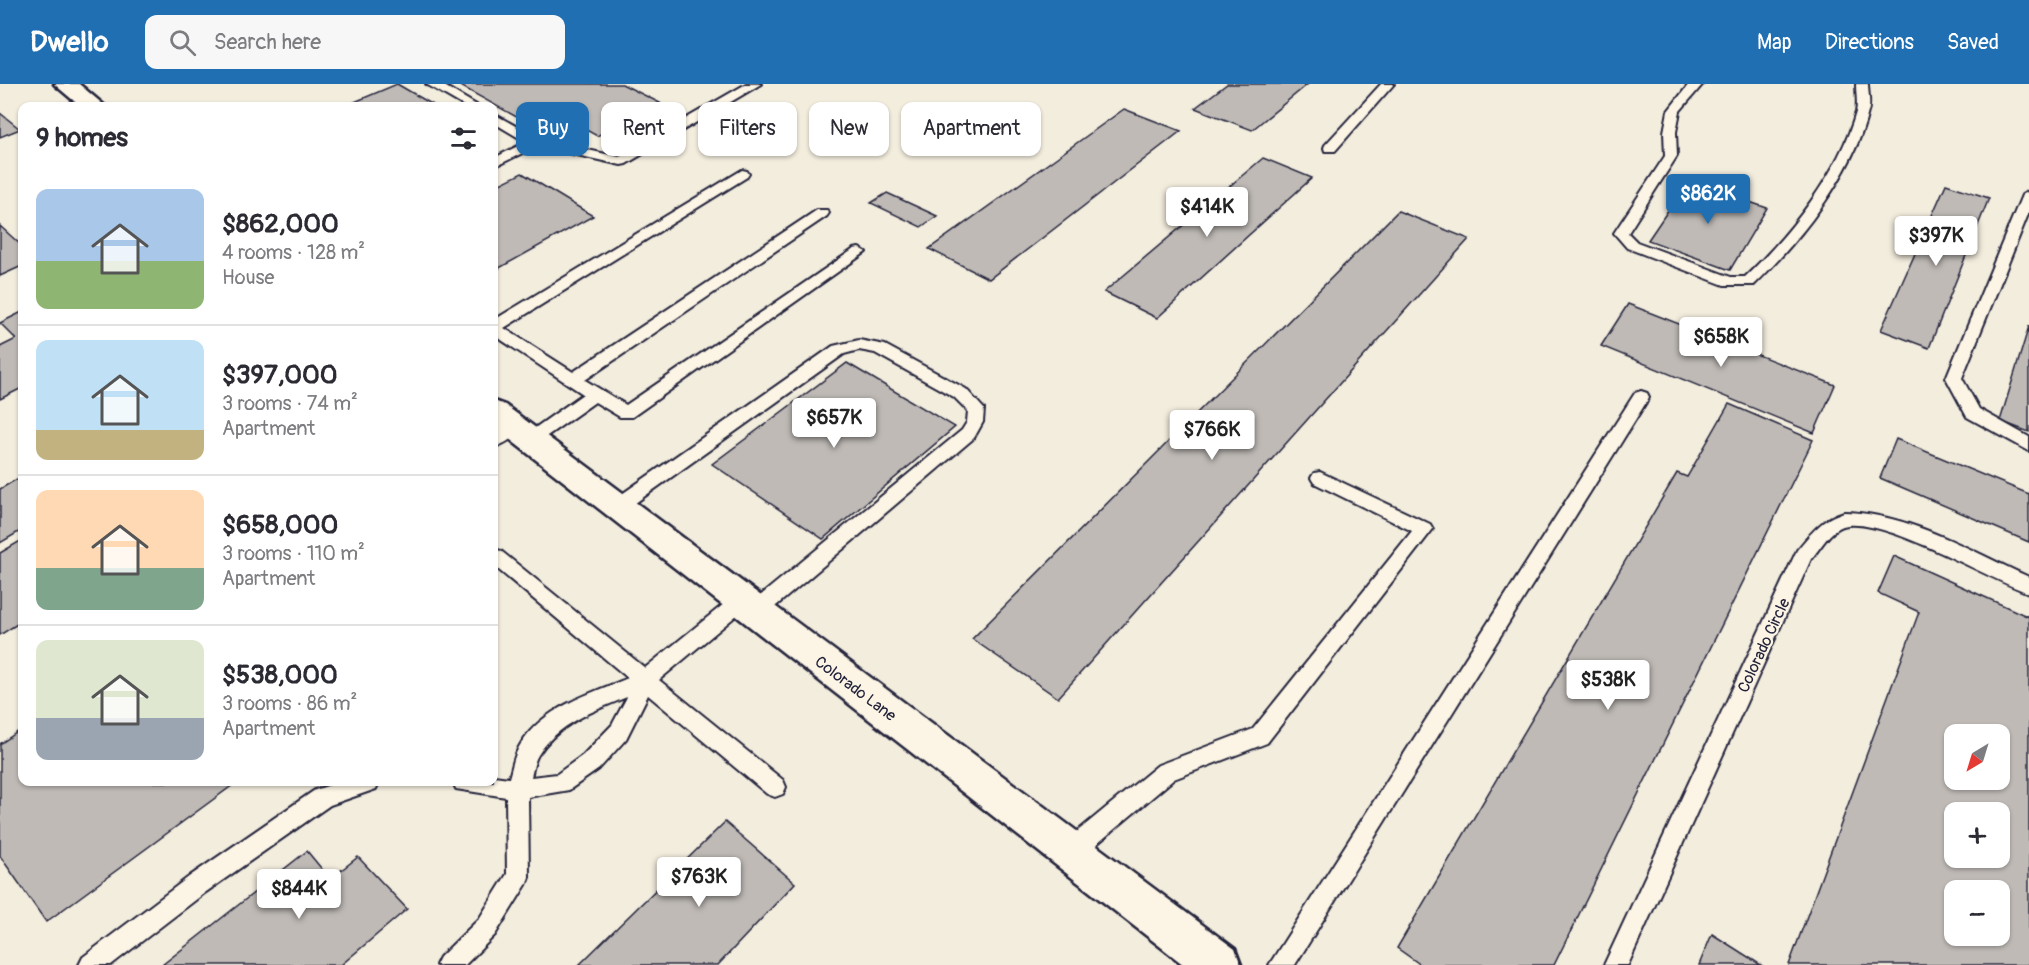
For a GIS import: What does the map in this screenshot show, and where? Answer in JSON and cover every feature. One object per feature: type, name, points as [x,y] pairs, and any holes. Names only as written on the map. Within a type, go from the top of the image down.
[{"type":"street","points":[[65,84],[89,102]]},
{"type":"street","name":"Colorado Lane","points":[[508,430],[618,506],[1219,965]]},
{"type":"lane","points":[[432,84],[465,102]]},
{"type":"lane","points":[[589,154],[621,161],[755,84]]},
{"type":"lane","points":[[1330,148],[1388,84]]},
{"type":"lane","points":[[1697,84],[1691,88],[1674,111],[1670,132],[1671,156],[1621,233],[1632,245],[1729,282],[1749,282],[1781,251],[1813,210],[1847,151],[1863,110],[1857,85]]},
{"type":"lane","points":[[498,120],[516,131]]},
{"type":"lane","points":[[498,161],[516,152]]},
{"type":"lane","points":[[498,326],[742,174]]},
{"type":"lane","points":[[2029,195],[2024,221],[1954,378],[1973,413],[2029,445]]},
{"type":"lane","points":[[573,380],[822,213]]},
{"type":"lane","points":[[498,331],[626,413],[859,252]]},
{"type":"lane","points":[[448,965],[487,927],[518,877],[517,789],[528,751],[552,724],[570,712],[646,679],[749,606],[968,434],[975,422],[976,409],[960,393],[879,349],[859,345],[839,350],[618,506]]},
{"type":"lane","points":[[508,430],[595,394]]},
{"type":"lane","points":[[1281,965],[1422,746],[1641,397]]},
{"type":"lane","points":[[1070,852],[1166,772],[1260,736],[1424,529],[1320,478]]},
{"type":"lane","name":"Colorado Circle","points":[[1616,965],[1804,555],[1826,529],[1843,519],[1866,519],[1908,532],[2029,585]]},
{"type":"lane","points":[[498,559],[775,787]]},
{"type":"lane","points":[[494,786],[517,789],[561,783],[591,762],[619,732],[646,679]]},
{"type":"lane","points":[[91,965],[198,884],[323,797],[356,786]]},
{"type":"building","points":[[397,84],[428,102],[354,102]]},
{"type":"building","points":[[457,84],[622,84],[658,102],[601,102],[601,134],[597,136],[589,132],[589,102],[516,102],[516,117],[498,107],[498,102],[489,102]]},
{"type":"building","points":[[1227,84],[1308,84],[1252,130],[1195,108]]},
{"type":"building","points":[[1124,109],[1181,131],[989,279],[929,249]]},
{"type":"building","points":[[0,113],[18,130],[0,137]]},
{"type":"building","points":[[1263,158],[1312,178],[1157,318],[1104,292]]},
{"type":"building","points":[[522,173],[593,216],[498,269],[498,185]]},
{"type":"building","points":[[1688,181],[1767,208],[1730,270],[1648,240]]},
{"type":"building","points":[[1946,184],[1989,198],[1929,348],[1881,330]]},
{"type":"building","points":[[887,193],[937,216],[921,227],[871,203]]},
{"type":"building","points":[[1398,211],[1469,239],[1058,698],[972,639]]},
{"type":"building","points":[[0,226],[18,242],[18,268],[0,276]]},
{"type":"building","points":[[1628,304],[1835,385],[1814,433],[1601,346]]},
{"type":"building","points":[[18,314],[18,390],[0,399],[0,347],[16,339],[0,323]]},
{"type":"building","points":[[2029,326],[2029,432],[2000,421]]},
{"type":"building","points":[[847,363],[955,427],[823,539],[712,464]]},
{"type":"building","points":[[1729,404],[1813,440],[1554,965],[1421,965],[1397,948],[1677,473],[1687,477]]},
{"type":"building","points":[[1896,439],[2029,494],[2029,542],[1880,478]]},
{"type":"building","points":[[18,478],[18,532],[0,543],[0,489]]},
{"type":"building","points":[[18,542],[18,624],[0,635],[0,553]]},
{"type":"building","points":[[1894,556],[2029,617],[2029,965],[1789,965],[1919,612],[1878,593]]},
{"type":"building","points":[[18,732],[18,786],[232,786],[46,922],[0,856],[0,744]]},
{"type":"building","points":[[725,822],[795,883],[718,965],[579,965]]},
{"type":"building","points":[[307,851],[330,879],[358,857],[407,909],[341,965],[162,965]]},
{"type":"building","points":[[1712,934],[1761,965],[1699,965]]}]
